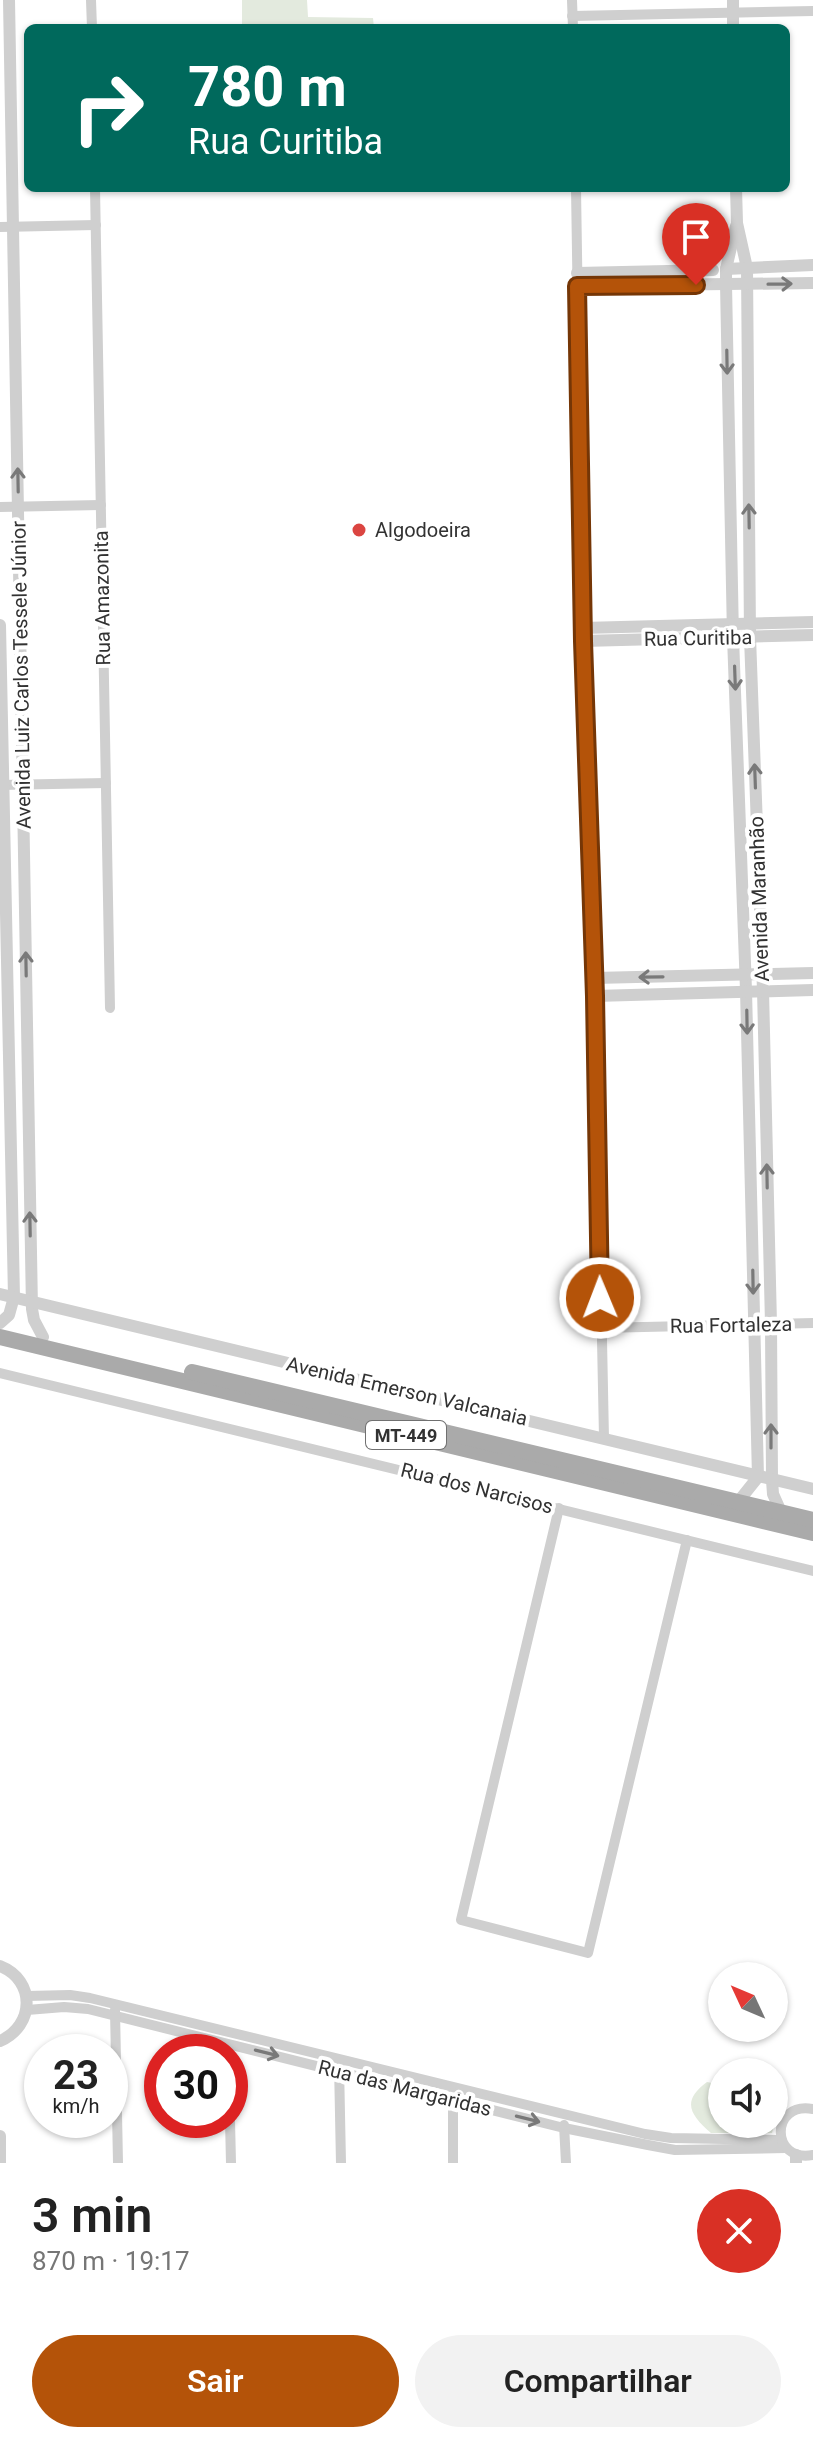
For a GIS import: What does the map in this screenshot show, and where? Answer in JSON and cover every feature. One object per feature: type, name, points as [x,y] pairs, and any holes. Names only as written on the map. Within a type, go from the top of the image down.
[{"type":"main road","name":"MT-449","points":[[0,1324],[43,1337],[813,1520]]},
{"type":"main road","name":"MT-449","points":[[0,1337],[813,1533]]},
{"type":"street","name":"Avenida Luiz Carlos Tessele Júnior","points":[[9,0],[6,227],[19,507],[32,1302],[34,1320],[43,1337]]},
{"type":"street","points":[[91,0],[92,24]]},
{"type":"street","points":[[572,0],[573,24]]},
{"type":"street","points":[[572,16],[733,6],[813,11]]},
{"type":"street","name":"Rua Amazonita","points":[[95,192],[110,1008]]},
{"type":"street","points":[[576,192],[583,635],[595,996],[604,1438]]},
{"type":"street","points":[[736,192],[737,223]]},
{"type":"street","name":"Avenida Maranhão","points":[[737,223],[747,268],[750,630],[763,990],[772,1480],[774,1498],[781,1512]]},
{"type":"street","name":"Avenida Maranhão","points":[[737,223],[719,269],[726,284],[758,1477]]},
{"type":"street","points":[[6,227],[96,225]]},
{"type":"street","points":[[577,279],[813,265]]},
{"type":"street","points":[[577,279],[726,284],[813,283]]},
{"type":"street","points":[[0,507],[101,505]]},
{"type":"street","name":"Rua Curitiba","points":[[750,630],[813,622]]},
{"type":"street","name":"Avenida Luiz Carlos Tessele Júnior","points":[[0,625],[14,1297]]},
{"type":"street","name":"Rua Curitiba","points":[[583,635],[733,630],[813,635]]},
{"type":"street","points":[[2,785],[106,783]]},
{"type":"street","points":[[594,978],[813,973]]},
{"type":"street","points":[[595,996],[813,990]]},
{"type":"street","name":"Avenida Emerson Valcanaia","points":[[0,1294],[813,1489]]},
{"type":"street","points":[[0,1324],[9,1315],[14,1297]]},
{"type":"street","name":"Rua Fortaleza","points":[[600,1328],[813,1323]]},
{"type":"street","name":"Rua dos Narcisos","points":[[0,1373],[813,1571]]},
{"type":"street","points":[[738,1502],[758,1477]]},
{"type":"street","points":[[559,1508],[461,1920],[588,1953],[687,1540]]},
{"type":"street","points":[[0,2041],[17,2030],[27,2010],[27,1996],[17,1976],[2,1964]]},
{"type":"street","name":"Rua das Margaridas","points":[[27,1996],[70,1995],[199,2034]]},
{"type":"street","name":"Rua das Margaridas","points":[[27,2010],[64,2007],[114,2010]]},
{"type":"street","points":[[114,2010],[118,2163]]},
{"type":"street","name":"Rua das Margaridas","points":[[248,2045],[339,2059],[564,2116],[671,2138],[790,2152]]},
{"type":"street","name":"Rua das Margaridas","points":[[248,2047],[564,2128],[675,2150],[790,2152]]},
{"type":"street","points":[[339,2059],[341,2163]]},
{"type":"street","points":[[453,2087],[453,2163]]},
{"type":"street","points":[[813,2109],[803,2107],[789,2113],[781,2125],[790,2152],[813,2155]]},
{"type":"street","points":[[564,2116],[566,2163]]},
{"type":"street","points":[[0,2136],[0,2163]]},
{"type":"street","points":[[230,2138],[231,2163]]},
{"type":"street","points":[[675,2150],[675,2163]]},
{"type":"shaded area","points":[[242,0],[307,0],[308,17],[373,18],[374,24],[242,24]]},
{"type":"shaded area","points":[[708,2082],[708,2130],[691,2108],[699,2089]]},
{"type":"place","name":"Algodoeira","points":[[359,530]]},
{"type":"route","points":[[600,1298],[577,286],[696,285]]}]
